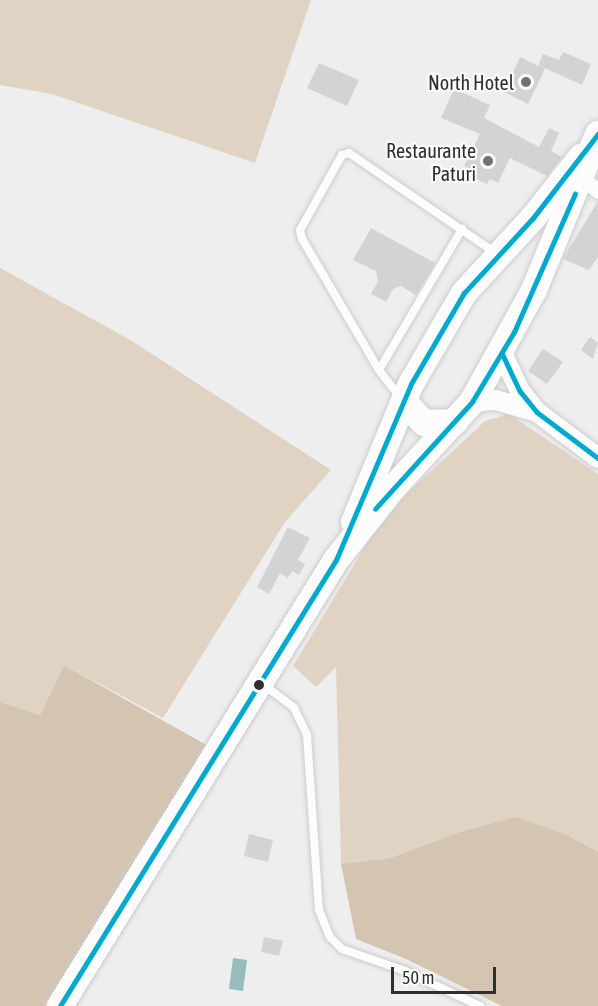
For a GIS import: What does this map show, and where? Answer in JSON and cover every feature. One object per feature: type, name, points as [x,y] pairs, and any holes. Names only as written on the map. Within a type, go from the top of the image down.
[{"type":"highway","points":[[60,1006],[336,560],[393,488],[472,402],[502,353],[590,185],[597,135]]},
{"type":"highway","points":[[336,560],[404,402],[464,293],[533,218],[597,135]]},
{"type":"highway","points":[[498,255],[522,260],[534,290]]},
{"type":"highway","points":[[404,402],[424,423],[456,422]]},
{"type":"street","points":[[502,353],[520,391],[537,411],[598,458]]},
{"type":"street","points":[[472,402],[496,400],[537,411]]},
{"type":"lane","points":[[404,402],[379,370],[300,230],[342,155],[350,153],[498,255]]},
{"type":"lane","points":[[379,370],[462,229]]},
{"type":"lane","points":[[262,683],[294,708],[307,735],[319,910],[330,937],[342,949],[405,971],[480,1006]]},
{"type":"shaded area","points":[[0,0],[311,0],[255,163],[52,94],[0,85]]},
{"type":"shaded area","points":[[0,268],[132,341],[331,470],[285,522],[163,718],[64,665],[40,715],[0,702]]},
{"type":"shaded area","points":[[509,414],[598,474],[598,852],[569,836],[460,832],[390,858],[341,864],[336,667],[316,687],[293,666],[384,515],[485,421]]},
{"type":"shaded area","points":[[64,665],[210,747],[45,1006],[0,1006],[0,702],[40,715]]},
{"type":"shaded area","points":[[517,817],[569,836],[598,852],[598,1006],[502,1006],[406,959],[356,939],[341,864],[390,858],[460,832]]},
{"type":"water","points":[[233,958],[247,960],[243,991],[229,989]]},
{"type":"building","points":[[563,52],[591,64],[582,85],[540,66],[545,69],[528,104],[504,92],[520,57],[538,66],[543,54],[559,60]]},
{"type":"building","points":[[319,63],[359,80],[347,106],[307,88]]},
{"type":"building","points":[[454,89],[490,105],[484,118],[539,147],[549,128],[559,133],[551,151],[562,157],[547,176],[510,158],[498,183],[490,179],[487,184],[474,178],[477,172],[464,166],[480,134],[441,118]]},
{"type":"building","points":[[598,201],[598,257],[589,270],[563,259]]},
{"type":"building","points":[[371,228],[435,263],[416,295],[401,286],[393,289],[386,302],[371,294],[378,281],[376,271],[353,260]]},
{"type":"building","points":[[590,337],[598,343],[593,359],[581,350]]},
{"type":"building","points":[[543,349],[563,362],[547,384],[528,371]]},
{"type":"building","points":[[288,527],[310,538],[298,560],[305,564],[299,575],[292,571],[288,578],[280,573],[269,594],[257,587]]},
{"type":"building","points":[[249,834],[273,840],[268,862],[244,856]]},
{"type":"building","points":[[264,937],[283,941],[279,956],[261,952]]},
{"type":"transit line","points":[[60,1006],[336,560],[411,384],[464,293],[533,218],[598,134]]},
{"type":"transit line","points":[[375,509],[472,402],[514,332],[575,194]]},
{"type":"transit line","points":[[502,353],[520,391],[537,412],[598,458]]},
{"type":"place","name":"North Hotel","points":[[526,82]]},
{"type":"place","name":"Restaurante Paturi","points":[[488,161]]}]
